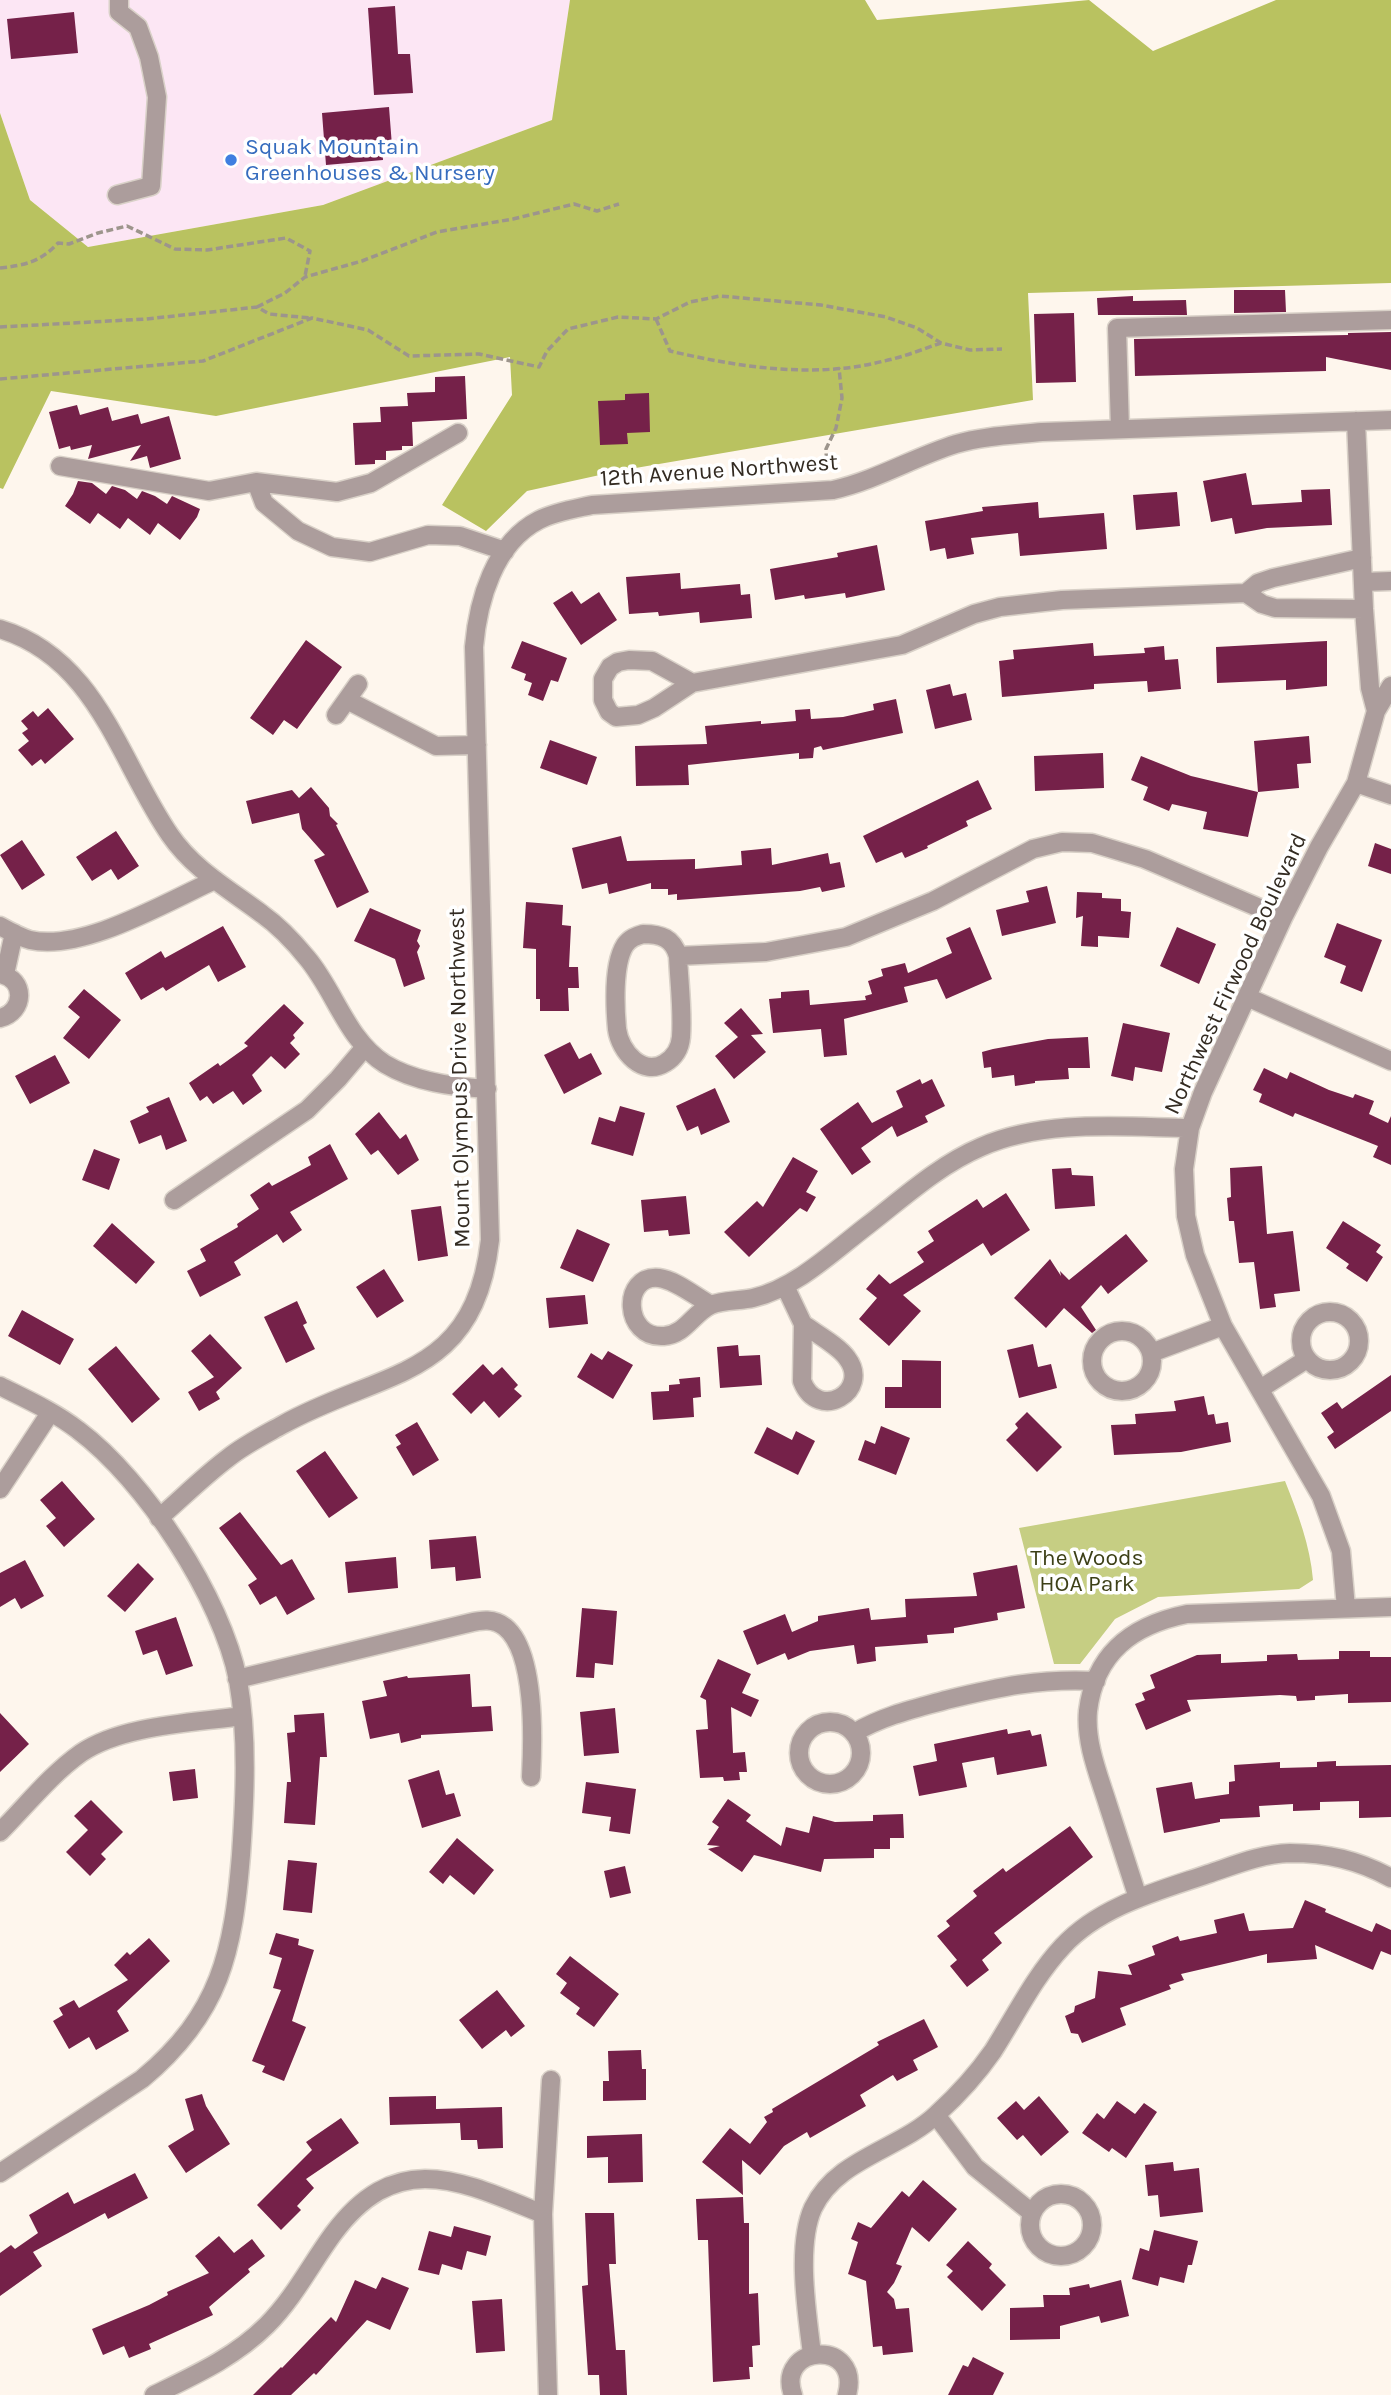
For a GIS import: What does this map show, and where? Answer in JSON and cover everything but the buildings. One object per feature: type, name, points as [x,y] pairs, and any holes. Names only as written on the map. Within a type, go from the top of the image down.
[{"type":"street","points":[[117,195],[151,187],[157,97],[149,57],[138,27],[119,12],[118,0]]},
{"type":"street","points":[[1120,429],[1117,328],[1391,320]]},
{"type":"street","name":"12th Avenue Northwest","points":[[505,551],[526,528],[568,510],[592,505],[833,490],[858,484],[958,443],[1014,435],[1120,429],[1391,420]]},
{"type":"street","points":[[1356,421],[1363,582],[1391,581]]},
{"type":"street","points":[[60,466],[209,491],[256,482],[337,492],[371,483],[458,433]]},
{"type":"street","points":[[256,482],[264,503],[298,531],[332,547],[370,552],[428,535],[460,536],[505,551]]},
{"type":"street","name":"Mount Olympus Drive Northwest","points":[[159,1518],[237,1452],[285,1423],[413,1368],[438,1352],[456,1334],[471,1313],[487,1267],[490,1240],[474,647],[477,617],[484,592],[505,551]]},
{"type":"street","points":[[1246,593],[1258,583],[1273,578],[1362,558]]},
{"type":"street","name":"Northwest Firwood Boulevard","points":[[1363,582],[1370,688],[1376,711]]},
{"type":"street","points":[[692,683],[652,661],[618,662],[610,667],[603,679],[603,700],[609,712],[616,717],[638,715],[654,708],[692,683],[902,645],[974,614],[1014,605],[1062,600],[1246,593],[1262,604],[1275,608],[1364,609]]},
{"type":"street","points":[[0,629],[47,651],[83,685],[97,705],[156,814],[186,857],[265,915],[309,960],[365,1047],[384,1063],[426,1080],[487,1089]]},
{"type":"street","points":[[358,684],[342,707],[436,746],[477,745]]},
{"type":"street","name":"Northwest Firwood Boulevard","points":[[1346,1608],[1340,1551],[1334,1526],[1321,1496],[1223,1326],[1195,1255],[1186,1216],[1184,1169],[1190,1128],[1203,1092],[1283,918],[1319,847],[1356,783],[1376,711],[1391,686]]},
{"type":"street","points":[[1356,783],[1391,795]]},
{"type":"street","points":[[678,956],[766,952],[846,937],[933,901],[1033,849],[1062,842],[1092,843],[1145,859],[1283,918]]},
{"type":"street","points":[[0,1018],[13,1012],[20,999],[17,984],[2,974],[7,930],[30,940],[69,941],[88,937],[215,880]]},
{"type":"street","points":[[655,934],[675,945],[678,956],[681,1038],[678,1052],[657,1068],[646,1067],[628,1054],[617,1032],[617,971],[620,956],[626,942],[634,936],[655,934]]},
{"type":"street","points":[[1247,997],[1391,1061]]},
{"type":"street","points":[[174,1200],[307,1110],[365,1047]]},
{"type":"street","points":[[711,1305],[754,1298],[785,1286],[934,1173],[981,1147],[1023,1133],[1052,1130],[1104,1127],[1190,1128]]},
{"type":"street","points":[[785,1286],[803,1324]]},
{"type":"street","points":[[1151,1353],[1223,1326]]},
{"type":"street","points":[[1260,1389],[1307,1359]]},
{"type":"street","points":[[0,1385],[77,1429],[106,1453],[132,1482],[183,1553],[222,1630],[237,1679],[245,1771],[237,1902],[230,1942],[219,1978],[206,2006],[186,2035],[161,2063],[142,2079],[0,2173]]},
{"type":"street","points":[[0,1489],[50,1413]]},
{"type":"street","points":[[1138,1898],[1094,1762],[1089,1735],[1088,1712],[1096,1681],[1111,1653],[1133,1632],[1161,1619],[1187,1614],[1391,1607]]},
{"type":"street","points":[[237,1679],[469,1623],[494,1621],[510,1632],[522,1656],[531,1699],[531,1777]]},
{"type":"street","points":[[854,1732],[891,1714],[979,1692],[1033,1681],[1096,1681]]},
{"type":"street","points":[[0,1832],[64,1767],[83,1752],[101,1743],[152,1728],[242,1716]]},
{"type":"street","points":[[812,2354],[804,2285],[806,2232],[812,2210],[824,2189],[837,2176],[918,2130],[966,2086],[991,2054],[1038,1975],[1065,1944],[1087,1925],[1138,1898],[1261,1856],[1287,1853],[1342,1857],[1391,1878]]},
{"type":"street","points":[[548,2395],[543,2214],[551,2080]]},
{"type":"street","points":[[936,2115],[975,2167],[1032,2213]]},
{"type":"street","points":[[154,2395],[222,2361],[245,2345],[291,2298],[334,2233],[353,2211],[373,2193],[391,2183],[423,2179],[457,2182],[543,2214]]},
{"type":"street","points":[[793,2395],[790,2382],[792,2373],[796,2365],[812,2354],[830,2355],[845,2367],[850,2384],[848,2395]]},
{"type":"path","points":[[0,327],[146,319],[257,307],[285,293],[305,277],[362,261],[436,232],[513,219],[574,204],[597,211],[619,204]]},
{"type":"path","points":[[0,268],[18,266],[43,258],[58,243],[69,244],[127,226],[175,248],[207,250],[286,238],[310,251],[305,277]]},
{"type":"path","points":[[257,307],[269,314],[312,318],[368,330],[409,356],[479,354],[539,367],[547,351],[568,329],[618,317],[656,319],[690,302],[720,296],[821,305],[886,317],[917,328],[941,343],[970,350],[1002,349]]},
{"type":"path","points":[[0,379],[203,361],[312,318]]},
{"type":"path","points":[[656,319],[670,351],[710,361],[761,367],[822,370],[839,368],[883,362],[941,343]]},
{"type":"path","points":[[833,490],[827,473],[826,449],[836,428],[842,398],[839,368]]},
{"type":"shaded area","name":"Squak Mountain Greenhouses & Nursery","points":[[0,0],[570,0],[552,120],[323,205],[88,247],[30,200],[0,113]]},
{"type":"green space","points":[[570,0],[865,0],[877,20],[1089,0],[1153,51],[1276,0],[1391,0],[1391,283],[1028,293],[1033,400],[618,471],[527,491],[486,531],[442,505],[512,395],[510,357],[216,416],[51,391],[3,489],[0,488],[0,113],[30,200],[88,247],[323,205],[552,120]]},
{"type":"green space","name":"The Woods HOA Park","points":[[1285,1481],[1306,1542],[1313,1580],[1299,1589],[1158,1597],[1115,1619],[1080,1664],[1054,1664],[1019,1528]]},
{"type":"place","name":"Squak Mountain Greenhouses & Nursery","points":[[231,160]]}]
